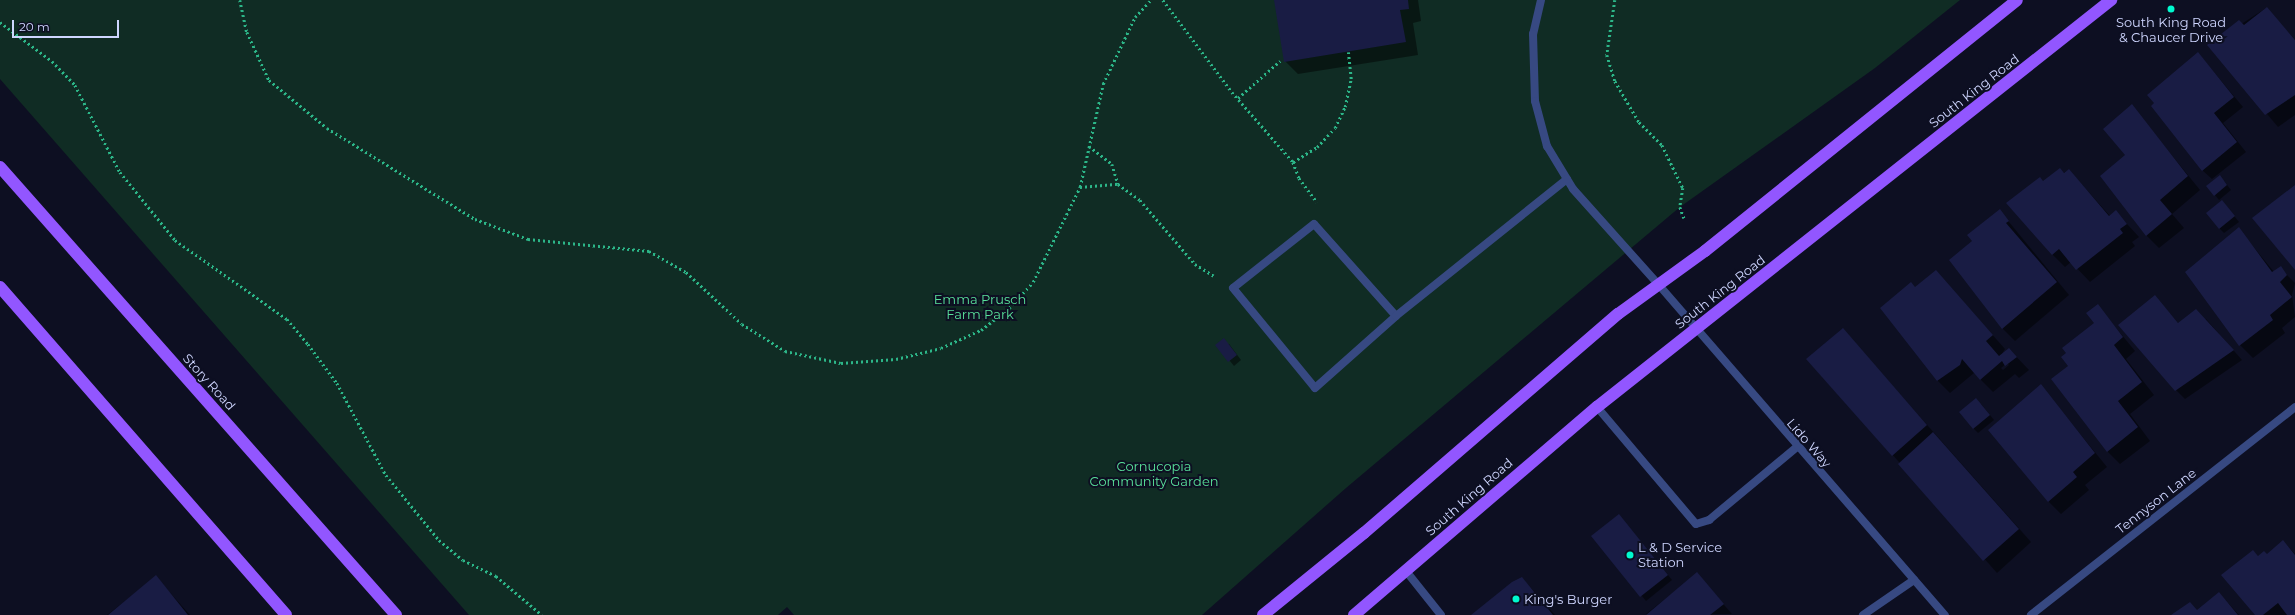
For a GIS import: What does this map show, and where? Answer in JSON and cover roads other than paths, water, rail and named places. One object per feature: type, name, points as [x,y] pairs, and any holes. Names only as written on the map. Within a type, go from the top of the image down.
[{"type":"main road","points":[[1263,615],[1364,533],[1618,314],[1704,251],[2017,0]]},
{"type":"main road","name":"South King Road","points":[[1354,615],[1597,407],[2111,0]]},
{"type":"main road","name":"Story Road","points":[[0,167],[396,615]]},
{"type":"main road","points":[[0,287],[286,615]]},
{"type":"street","name":"Lido Way","points":[[1541,0],[1533,34],[1535,101],[1547,146],[1567,179],[1697,328],[1797,447],[1945,615]]},
{"type":"street","points":[[1396,316],[1314,224],[1233,288],[1315,388],[1396,316],[1567,179]]},
{"type":"street","points":[[1597,407],[1696,524],[1709,520],[1797,447]]},
{"type":"street","name":"Tennyson Lane","points":[[2031,615],[2295,407]]},
{"type":"street","points":[[1406,571],[1441,615]]},
{"type":"street","points":[[1863,615],[1914,580]]},
{"type":"place","name":"South King Road & Chaucer Drive","points":[[2171,9]]},
{"type":"place","name":"L & D Service Station","points":[[1630,555]]},
{"type":"place","name":"King's Burger","points":[[1516,599]]},
{"type":"park label","name":"Emma Prusch Farm Park","points":[[980,308]]},
{"type":"park label","name":"Cornucopia Community Garden","points":[[1154,474]]}]
